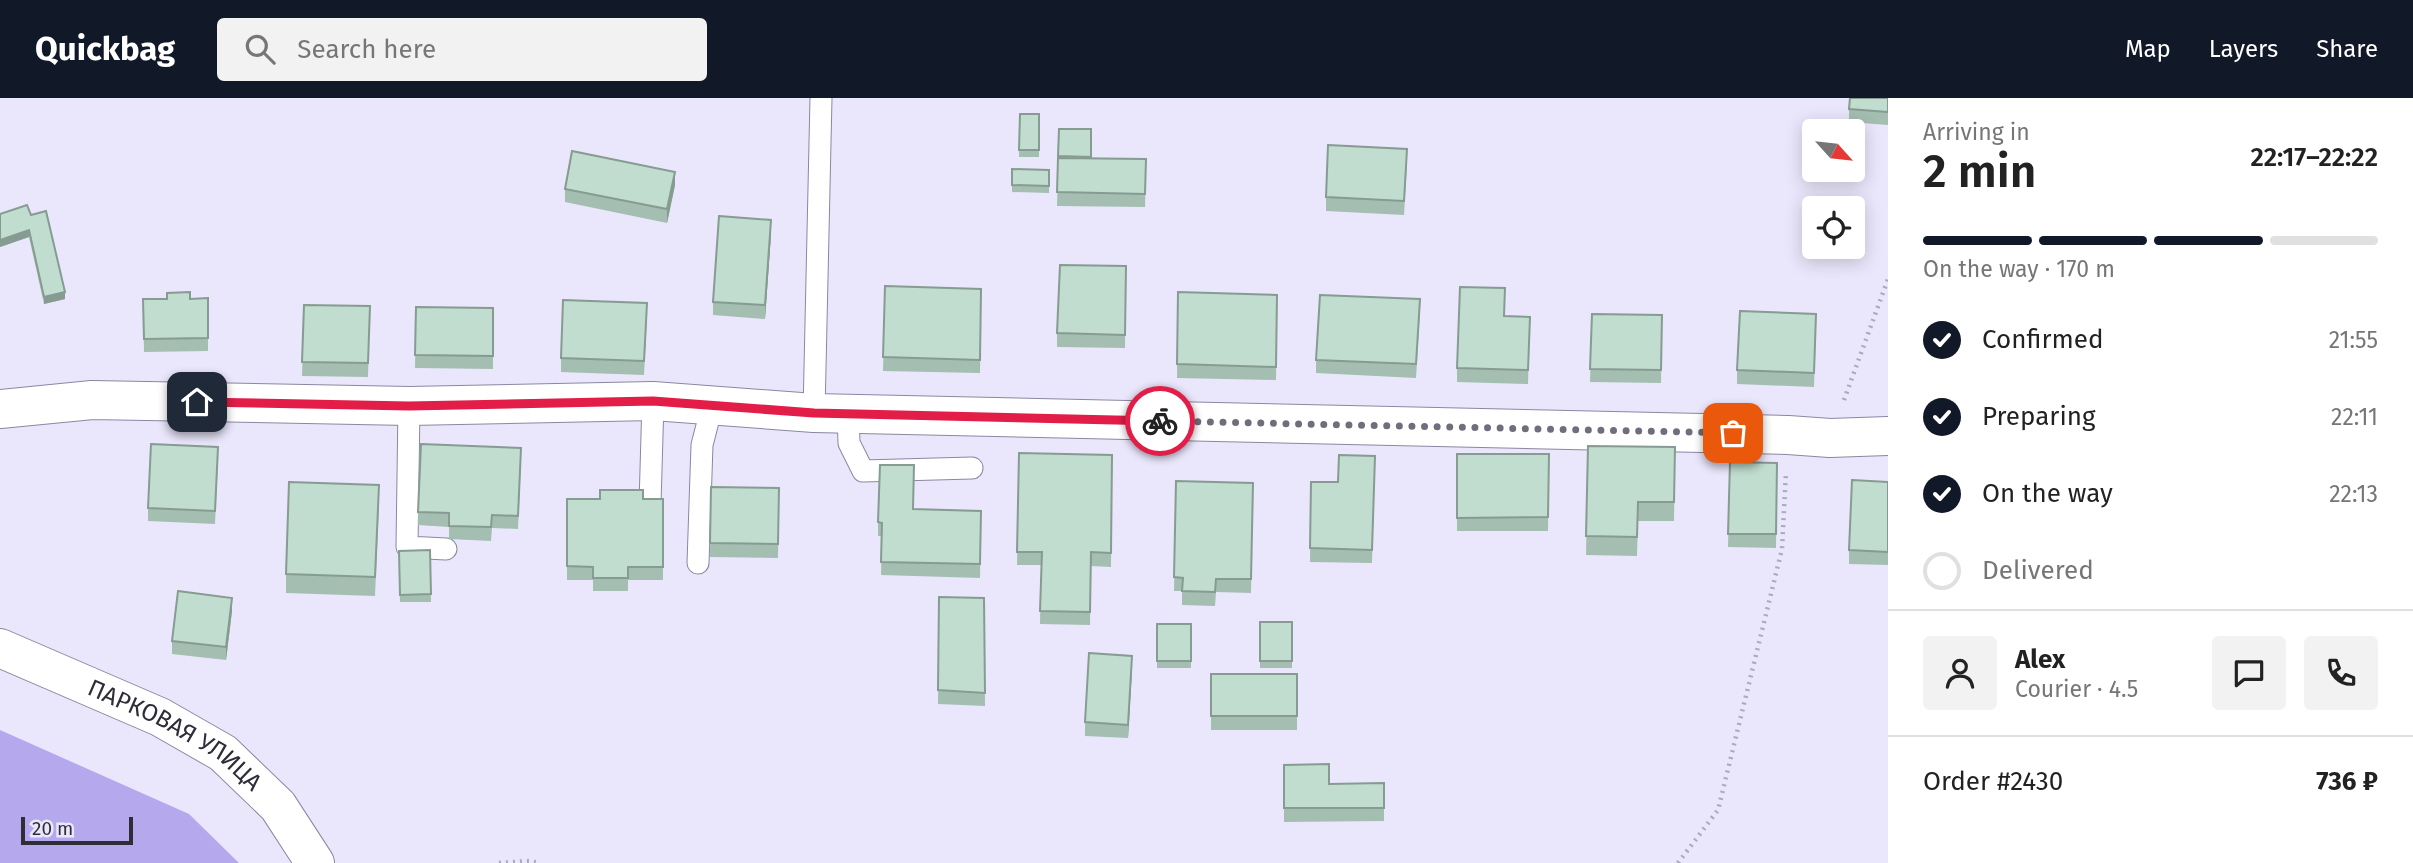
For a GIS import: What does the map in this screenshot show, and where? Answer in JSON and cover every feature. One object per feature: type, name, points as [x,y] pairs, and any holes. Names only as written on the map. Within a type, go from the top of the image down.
[{"type":"street","points":[[0,408],[92,400],[409,406],[653,401],[831,413],[1830,438],[1888,436]]},
{"type":"street","name":"ПАРКОВАЯ УЛИЦА","points":[[0,648],[160,717],[223,753],[278,806],[315,863]]},
{"type":"lane","points":[[821,98],[831,413],[863,471],[972,468]]},
{"type":"lane","points":[[650,504],[653,401]]},
{"type":"lane","points":[[409,406],[407,547],[446,549]]},
{"type":"lane","points":[[698,563],[702,445],[712,406]]},
{"type":"path","points":[[1830,438],[1888,279]]},
{"type":"path","points":[[1678,863],[1718,810],[1782,549],[1788,435]]},
{"type":"path","points":[[499,863],[540,863]]},
{"type":"shaded area","points":[[0,730],[189,814],[239,863],[0,863]]},
{"type":"building","points":[[1850,98],[1888,98],[1888,112],[1849,109]]},
{"type":"building","points":[[1020,114],[1039,114],[1039,150],[1019,150]]},
{"type":"building","points":[[1059,129],[1091,129],[1091,157],[1058,156]]},
{"type":"building","points":[[1328,145],[1407,149],[1404,201],[1326,197]]},
{"type":"building","points":[[572,151],[675,172],[667,209],[565,189]]},
{"type":"building","points":[[1058,158],[1146,159],[1145,194],[1057,192]]},
{"type":"building","points":[[1012,169],[1049,170],[1049,186],[1012,185]]},
{"type":"building","points":[[27,205],[31,215],[46,211],[65,292],[44,297],[29,230],[0,240],[0,214]]},
{"type":"building","points":[[719,216],[771,220],[765,305],[713,302]]},
{"type":"building","points":[[1060,265],[1126,266],[1125,335],[1057,333]]},
{"type":"building","points":[[885,286],[981,289],[980,360],[883,357]]},
{"type":"building","points":[[1460,287],[1505,288],[1504,316],[1530,317],[1528,370],[1457,368]]},
{"type":"building","points":[[190,292],[190,299],[208,298],[208,338],[144,339],[143,299],[167,299],[167,293]]},
{"type":"building","points":[[1178,292],[1277,295],[1276,367],[1177,364]]},
{"type":"building","points":[[1320,295],[1420,299],[1416,364],[1316,360]]},
{"type":"building","points":[[563,300],[647,303],[644,361],[561,358]]},
{"type":"building","points":[[304,305],[370,306],[368,363],[302,362]]},
{"type":"building","points":[[416,307],[493,308],[493,356],[415,355]]},
{"type":"building","points":[[1740,311],[1816,314],[1814,373],[1737,370]]},
{"type":"building","points":[[1592,314],[1662,315],[1661,370],[1590,369]]},
{"type":"building","points":[[151,444],[218,447],[215,511],[148,508]]},
{"type":"building","points":[[421,444],[521,448],[518,516],[492,515],[491,527],[449,526],[449,513],[418,512]]},
{"type":"building","points":[[1588,446],[1675,447],[1674,502],[1638,502],[1637,537],[1586,536]]},
{"type":"building","points":[[1019,453],[1112,455],[1111,553],[1091,552],[1090,612],[1040,611],[1042,552],[1017,552]]},
{"type":"building","points":[[1457,454],[1549,454],[1548,517],[1457,518]]},
{"type":"building","points":[[1339,455],[1375,456],[1372,550],[1310,548],[1311,482],[1338,482]]},
{"type":"building","points":[[1730,462],[1777,463],[1776,534],[1728,534]]},
{"type":"building","points":[[880,465],[914,465],[913,509],[981,511],[980,564],[881,562],[882,523],[878,522]]},
{"type":"building","points":[[1852,480],[1888,482],[1888,552],[1849,550]]},
{"type":"building","points":[[1176,481],[1253,483],[1251,579],[1216,579],[1215,592],[1182,591],[1183,578],[1174,577]]},
{"type":"building","points":[[289,482],[379,485],[375,577],[286,574]]},
{"type":"building","points":[[711,487],[779,488],[778,544],[710,543]]},
{"type":"building","points":[[600,490],[643,490],[643,499],[663,499],[663,567],[628,567],[628,578],[593,578],[593,567],[567,566],[567,499],[600,499]]},
{"type":"building","points":[[430,550],[431,594],[400,595],[399,551]]},
{"type":"building","points":[[178,591],[232,598],[226,647],[172,641]]},
{"type":"building","points":[[939,597],[984,598],[985,693],[938,690]]},
{"type":"building","points":[[1260,622],[1292,622],[1292,661],[1260,661]]},
{"type":"building","points":[[1157,624],[1191,624],[1191,661],[1157,661]]},
{"type":"building","points":[[1089,653],[1132,656],[1128,725],[1085,722]]},
{"type":"building","points":[[1211,674],[1297,674],[1297,716],[1211,716]]},
{"type":"building","points":[[1329,764],[1329,784],[1384,783],[1384,808],[1284,808],[1284,765]]},
{"type":"way so far","points":[[1160,421],[1733,433]]},
{"type":"route","points":[[197,402],[409,406],[653,401],[814,413],[1160,421]]}]
